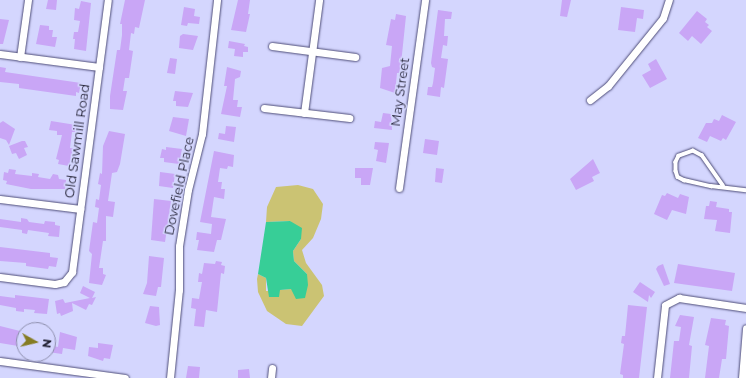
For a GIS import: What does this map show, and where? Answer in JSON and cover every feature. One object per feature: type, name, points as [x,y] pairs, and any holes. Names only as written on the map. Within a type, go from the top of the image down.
[{"type":"street","points":[[20,57],[28,0]]},
{"type":"street","name":"Old Sawmill Road","points":[[0,277],[55,284],[64,282],[72,272],[108,0]]},
{"type":"street","name":"Dovefield Place","points":[[170,378],[179,290],[179,246],[188,190],[202,134],[217,0]]},
{"type":"street","points":[[304,113],[319,0]]},
{"type":"street","name":"May Street","points":[[399,188],[425,0]]},
{"type":"street","points":[[590,100],[608,86],[663,18],[669,0]]},
{"type":"street","points":[[272,46],[355,57]]},
{"type":"street","points":[[0,54],[99,67]]},
{"type":"street","points":[[264,108],[349,118]]},
{"type":"street","points":[[0,198],[80,209]]},
{"type":"street","points":[[658,378],[665,305],[679,298],[746,308]]},
{"type":"street","points":[[742,378],[746,328]]},
{"type":"street","points":[[0,361],[125,378]]},
{"type":"street","points":[[271,378],[272,368]]},
{"type":"lane","points":[[723,186],[702,156],[693,150],[679,156],[676,162],[678,177],[723,186],[746,190]]},
{"type":"shaded area","points":[[298,185],[313,189],[323,204],[321,219],[313,238],[302,250],[306,263],[322,285],[324,296],[302,326],[286,324],[267,311],[258,292],[257,279],[258,274],[266,278],[266,291],[291,289],[307,274],[294,261],[293,251],[301,239],[290,221],[266,222],[267,207],[276,187]]},
{"type":"shaded area","points":[[290,221],[302,228],[301,239],[293,251],[294,261],[307,274],[308,285],[305,298],[296,299],[291,289],[280,290],[279,297],[269,297],[266,278],[258,274],[266,222]]},
{"type":"building","points":[[48,0],[57,0],[56,10],[46,9]]},
{"type":"building","points":[[125,0],[145,0],[139,28],[135,27],[134,34],[131,33],[129,50],[133,51],[129,78],[125,78],[123,91],[127,91],[123,110],[110,109],[110,96],[117,50],[120,50],[122,24],[120,24]]},
{"type":"building","points":[[238,0],[250,0],[248,14],[250,14],[246,32],[231,30]]},
{"type":"building","points":[[562,0],[571,0],[567,17],[560,16]]},
{"type":"building","points":[[81,1],[91,3],[86,51],[74,49],[75,39],[73,39],[74,32],[78,32],[80,21],[74,20],[75,8],[79,9]]},
{"type":"building","points":[[184,7],[195,9],[194,16],[200,17],[199,24],[188,23],[187,26],[181,25]]},
{"type":"building","points":[[621,7],[644,10],[643,19],[637,18],[635,32],[618,30]]},
{"type":"building","points":[[438,10],[452,12],[451,19],[445,19],[444,36],[448,36],[447,46],[443,45],[441,58],[448,59],[444,88],[441,87],[440,97],[427,95],[428,87],[432,87],[435,68],[432,67],[431,63]]},
{"type":"building","points":[[697,11],[707,19],[705,22],[709,25],[707,27],[712,31],[701,44],[692,36],[688,41],[679,33]]},
{"type":"building","points":[[396,14],[406,16],[401,64],[399,73],[397,73],[395,93],[380,88],[382,68],[390,66],[392,46],[386,45],[391,19],[395,20]]},
{"type":"building","points":[[0,19],[9,20],[3,44],[0,44]]},
{"type":"building","points":[[40,25],[49,26],[49,30],[53,30],[52,37],[57,37],[55,47],[36,44]]},
{"type":"building","points":[[183,34],[198,36],[193,50],[179,48],[180,36]]},
{"type":"building","points":[[229,41],[245,44],[244,46],[248,47],[248,52],[243,52],[243,57],[234,56],[235,49],[228,48]]},
{"type":"building","points":[[170,58],[177,59],[175,74],[167,73]]},
{"type":"building","points":[[656,59],[667,79],[650,88],[642,75],[651,70],[648,64]]},
{"type":"building","points":[[0,67],[6,68],[5,72],[81,83],[79,93],[76,92],[76,96],[19,88],[19,84],[0,82]]},
{"type":"building","points":[[227,67],[241,71],[240,77],[235,79],[233,100],[238,100],[237,107],[242,107],[240,117],[221,114],[227,86],[224,86]]},
{"type":"building","points":[[175,91],[193,93],[188,107],[176,106],[176,101],[173,101]]},
{"type":"building","points":[[383,113],[391,114],[392,130],[374,128],[375,121],[381,122]]},
{"type":"building","points":[[722,115],[736,122],[726,140],[723,138],[721,141],[710,136],[707,142],[698,138],[706,123],[712,123],[714,119],[719,121]]},
{"type":"building","points":[[173,117],[189,119],[186,136],[169,131]]},
{"type":"building","points":[[3,121],[15,129],[9,145],[6,140],[0,138],[0,123]]},
{"type":"building","points":[[51,121],[76,125],[75,132],[72,132],[70,148],[73,148],[69,166],[58,164],[59,160],[56,159],[62,135],[57,135],[57,131],[49,130]]},
{"type":"building","points":[[226,126],[236,127],[234,142],[218,139],[219,133],[225,134]]},
{"type":"building","points":[[109,131],[125,134],[120,164],[117,172],[112,173],[108,201],[115,202],[113,217],[106,216],[106,241],[103,241],[99,268],[103,268],[103,274],[106,275],[102,285],[89,283],[92,254],[89,251],[93,222],[97,223],[99,208],[95,207],[96,199],[99,200],[101,185],[98,184],[100,173],[102,174],[103,146]]},
{"type":"building","points":[[425,139],[439,141],[437,155],[423,153]]},
{"type":"building","points":[[25,141],[28,147],[24,148],[27,155],[19,159],[16,153],[12,154],[9,146]]},
{"type":"building","points":[[375,142],[389,143],[386,163],[376,161],[378,150],[374,149]]},
{"type":"building","points":[[166,147],[182,149],[179,164],[164,162],[164,158],[160,158],[162,149],[166,150]]},
{"type":"building","points":[[214,151],[234,155],[233,167],[228,166],[227,169],[220,168],[218,182],[222,182],[221,189],[225,189],[224,199],[214,197],[211,217],[226,219],[221,240],[217,240],[214,252],[197,250],[199,240],[196,240],[197,232],[211,234],[212,224],[200,222]]},
{"type":"building","points":[[593,159],[600,173],[592,177],[594,181],[576,190],[570,179]]},
{"type":"building","points":[[355,168],[373,168],[370,185],[361,185],[361,178],[355,178]]},
{"type":"building","points":[[436,168],[444,169],[442,183],[435,182]]},
{"type":"building","points":[[9,169],[16,170],[15,174],[32,176],[32,173],[39,174],[38,177],[50,179],[53,174],[58,175],[59,179],[66,180],[65,189],[31,189],[6,184],[7,181],[3,180],[4,172],[8,173]]},
{"type":"building","points":[[160,172],[175,174],[173,188],[159,186]]},
{"type":"building","points":[[667,193],[678,198],[680,194],[689,197],[686,214],[672,210],[667,220],[654,214],[662,195],[665,196]]},
{"type":"building","points":[[154,199],[171,201],[165,242],[151,240]]},
{"type":"building","points":[[710,201],[717,202],[716,207],[729,209],[729,212],[732,212],[730,233],[715,231],[717,220],[704,219],[706,206],[709,206]]},
{"type":"building","points":[[21,218],[27,219],[29,222],[44,224],[45,221],[55,222],[55,225],[60,226],[59,237],[48,236],[49,233],[28,230],[27,234],[22,233],[22,230],[0,227],[0,219],[21,222]]},
{"type":"building","points":[[0,247],[50,253],[50,257],[58,258],[56,267],[49,266],[48,269],[26,266],[26,263],[0,261]]},
{"type":"building","points":[[149,256],[164,258],[161,287],[158,287],[156,296],[143,294],[147,283]]},
{"type":"building","points":[[216,261],[222,262],[221,265],[225,266],[224,274],[221,273],[217,312],[206,310],[204,327],[194,326],[196,309],[191,308],[192,298],[199,299],[202,282],[198,282],[199,273],[202,274],[204,263],[215,264]]},
{"type":"building","points":[[663,264],[670,284],[664,286],[656,269],[658,266]]},
{"type":"building","points":[[678,264],[735,273],[732,291],[674,283]]},
{"type":"building","points":[[640,282],[655,292],[651,298],[649,295],[648,302],[633,292]]},
{"type":"building","points":[[83,286],[95,292],[92,298],[96,297],[92,305],[89,304],[86,310],[72,303],[73,311],[61,316],[60,313],[57,314],[55,301],[63,299],[65,303],[90,298],[80,293]]},
{"type":"building","points":[[15,295],[49,299],[47,314],[34,313],[35,310],[24,309],[24,312],[16,311],[16,308],[0,305],[0,296],[15,298]]},
{"type":"building","points":[[628,305],[647,307],[639,378],[623,378],[623,375],[620,374],[624,344],[621,343],[622,336],[625,336]]},
{"type":"building","points":[[150,306],[159,307],[160,325],[156,326],[145,323]]},
{"type":"building","points":[[680,315],[694,317],[689,345],[692,346],[689,378],[670,378],[674,341],[679,341],[681,327],[675,326]]},
{"type":"building","points":[[711,318],[726,320],[725,325],[729,326],[726,359],[722,359],[719,378],[705,378],[709,346],[705,345]]},
{"type":"building","points":[[0,326],[16,330],[16,346],[0,343]]},
{"type":"building","points":[[60,332],[77,337],[75,350],[63,348],[62,354],[56,353],[56,347],[58,347]]},
{"type":"building","points":[[98,343],[113,345],[110,359],[104,358],[103,361],[88,356],[89,347],[98,348]]},
{"type":"building","points":[[188,366],[200,367],[199,378],[186,378]]},
{"type":"building","points":[[249,369],[250,378],[238,378],[238,370]]}]
